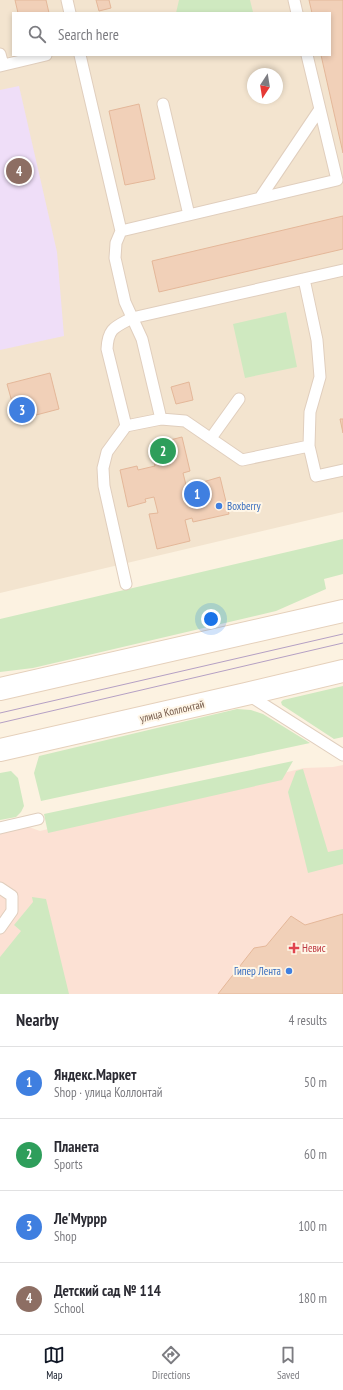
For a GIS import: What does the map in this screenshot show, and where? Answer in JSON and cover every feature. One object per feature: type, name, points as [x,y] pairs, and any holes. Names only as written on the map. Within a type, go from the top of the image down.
[{"type":"main road","points":[[0,689],[343,612]]},
{"type":"main road","name":"улица Коллонтай","points":[[0,750],[343,671]]},
{"type":"lane","points":[[67,0],[70,12]]},
{"type":"lane","points":[[294,0],[297,12]]},
{"type":"lane","points":[[0,54],[2,66],[42,56]]},
{"type":"lane","points":[[80,56],[121,231],[116,243],[115,258],[125,302],[142,339],[161,419]]},
{"type":"lane","points":[[121,231],[337,180],[307,56]]},
{"type":"lane","points":[[163,104],[188,215]]},
{"type":"lane","points":[[260,198],[320,109]]},
{"type":"lane","points":[[126,426],[107,349],[107,337],[115,326],[132,318],[343,270]]},
{"type":"lane","points":[[304,279],[317,340],[320,377],[310,412],[309,446],[316,476],[343,470]]},
{"type":"lane","points":[[210,438],[240,399]]},
{"type":"lane","points":[[126,584],[104,486],[103,468],[107,452],[126,426],[161,419],[185,421],[242,460],[309,446]]},
{"type":"lane","points":[[246,694],[343,755]]},
{"type":"lane","points":[[0,828],[38,819]]},
{"type":"lane","points":[[0,888],[12,896],[12,912],[0,928]]},
{"type":"shaded area","points":[[0,0],[343,0],[343,512],[0,593]]},
{"type":"shaded area","points":[[19,86],[57,252],[64,336],[0,350],[0,90]]},
{"type":"shaded area","points":[[343,765],[343,994],[6,994],[0,990],[0,832],[26,826],[40,831],[304,768],[333,767]]},
{"type":"green space","points":[[179,0],[250,0],[253,12],[176,12]]},
{"type":"green space","points":[[286,312],[297,367],[245,378],[233,324]]},
{"type":"green space","points":[[343,539],[343,574],[324,579],[326,589],[276,611],[33,668],[0,672],[0,619]]},
{"type":"green space","points":[[343,686],[343,737],[334,739],[282,705],[281,702],[283,700]]},
{"type":"green space","points":[[237,709],[251,710],[263,714],[310,743],[41,801],[34,773],[39,756]]},
{"type":"green space","points":[[293,761],[282,780],[48,833],[44,814]]},
{"type":"green space","points":[[303,769],[328,852],[343,849],[343,864],[308,873],[288,792],[296,771]]},
{"type":"green space","points":[[11,771],[18,778],[24,806],[16,817],[0,820],[0,773]]},
{"type":"green space","points":[[32,897],[46,899],[69,994],[0,994],[0,957],[21,931],[14,925],[33,902]]},
{"type":"building","points":[[15,0],[46,0],[49,12],[18,12]]},
{"type":"building","points":[[96,0],[109,0],[111,8],[99,11]]},
{"type":"building","points":[[309,0],[343,0],[343,153],[321,56],[331,56],[331,12],[312,12]]},
{"type":"building","points":[[139,104],[155,179],[125,185],[109,111]]},
{"type":"building","points":[[343,216],[343,249],[159,292],[152,261]]},
{"type":"building","points":[[50,373],[59,409],[17,420],[7,384]]},
{"type":"building","points":[[189,382],[193,400],[176,404],[171,387]]},
{"type":"building","points":[[340,419],[343,419],[343,433]]},
{"type":"building","points":[[182,437],[190,471],[183,473],[187,489],[203,485],[203,482],[220,477],[229,514],[193,522],[192,518],[185,520],[190,541],[157,549],[149,514],[158,513],[154,497],[145,499],[146,502],[128,507],[120,470],[137,466],[138,470],[155,466],[150,445]]},
{"type":"building","name":"Гипер Лента","points":[[343,914],[343,994],[218,994],[254,948],[266,946],[291,916],[305,925]]},
{"type":"tram line","points":[[0,713],[343,634]]},
{"type":"tram line","points":[[0,723],[343,643]]},
{"type":"place","name":"Детский сад № 114","points":[[19,171]]},
{"type":"place","name":"Ле'Муррр","points":[[22,410]]},
{"type":"place","name":"Планета","points":[[163,451]]},
{"type":"place","name":"Яндекс.Маркет","points":[[197,494]]},
{"type":"place","name":"Boxberry","points":[[219,506]]},
{"type":"place","name":"Невис","points":[[294,948]]},
{"type":"place","name":"Гипер Лента","points":[[289,971]]}]
